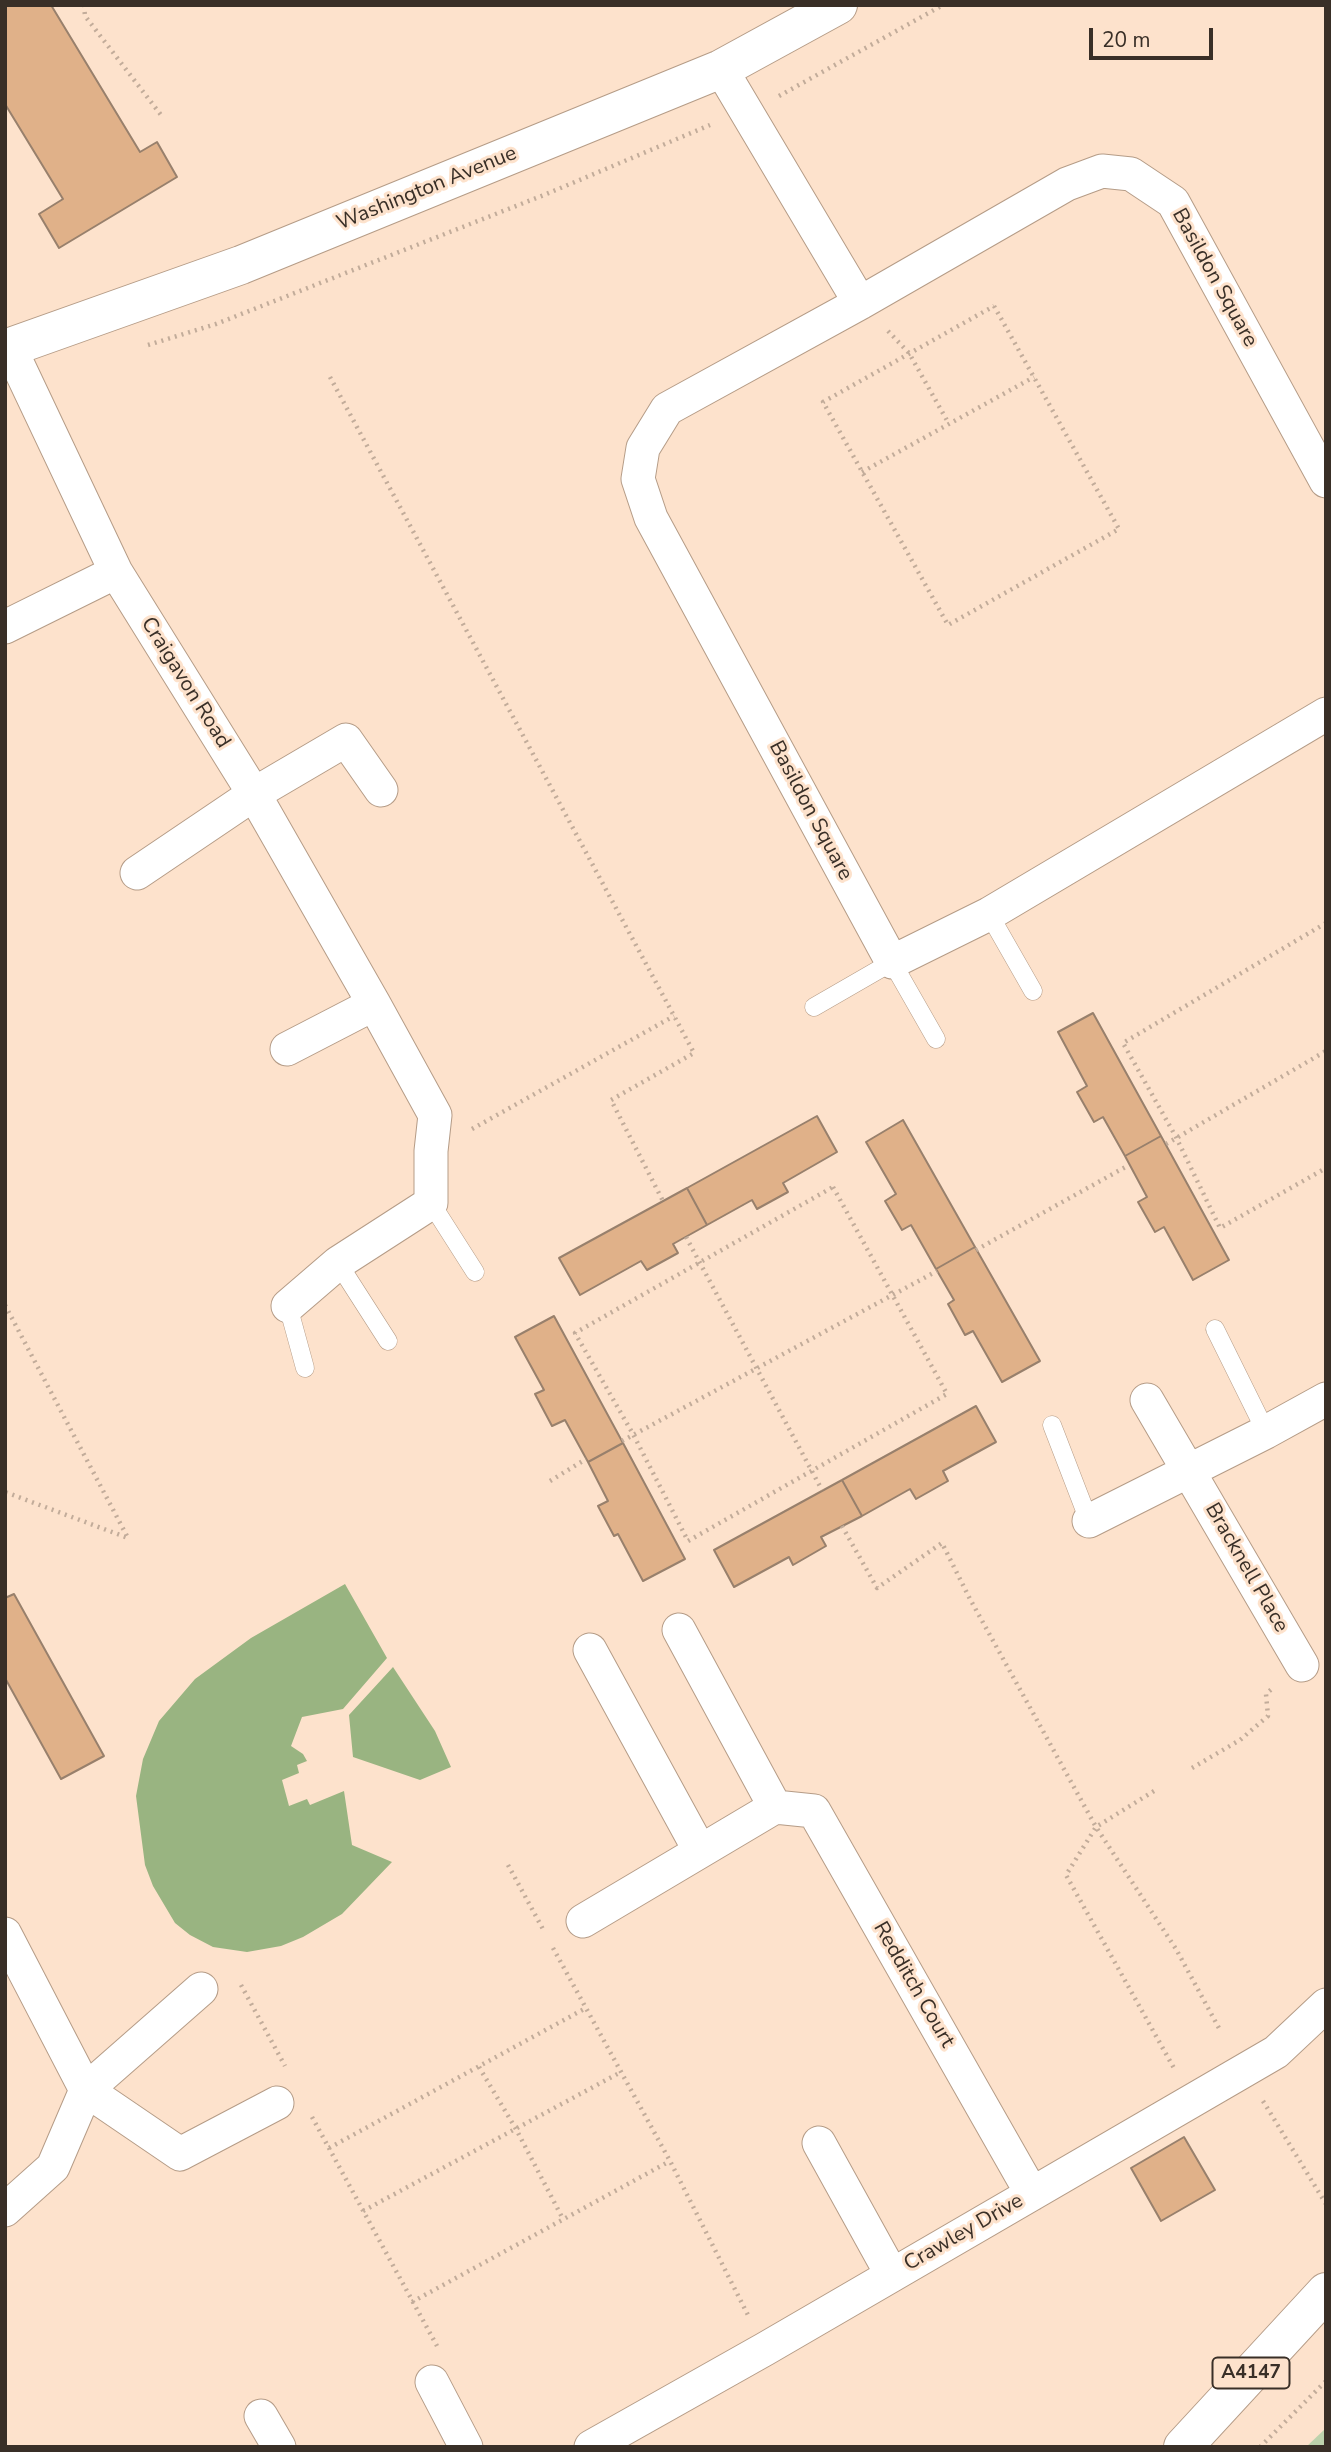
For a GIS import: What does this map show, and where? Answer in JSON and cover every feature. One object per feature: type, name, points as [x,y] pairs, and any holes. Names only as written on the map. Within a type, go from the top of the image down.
[{"type":"street","name":"Washington Avenue","points":[[8,348],[241,265],[721,69],[838,5]]},
{"type":"street","points":[[721,69],[860,303]]},
{"type":"street","name":"Basildon Square","points":[[892,962],[651,518],[638,479],[643,449],[667,410],[1067,184],[1102,171],[1131,174],[1173,202],[1326,481]]},
{"type":"street","name":"Craigavon Road","points":[[8,348],[117,572],[254,794],[435,1115],[431,1151],[431,1203]]},
{"type":"street","points":[[5,627],[117,572]]},
{"type":"street","points":[[892,962],[989,914],[1326,714]]},
{"type":"street","points":[[137,873],[254,794],[346,740],[381,790]]},
{"type":"street","points":[[287,1049],[374,1004]]},
{"type":"street","points":[[288,1306],[338,1263],[431,1203]]},
{"type":"street","points":[[1089,1521],[1326,1399]]},
{"type":"street","name":"Bracknell Place","points":[[1147,1401],[1190,1470],[1302,1665]]},
{"type":"street","points":[[583,1921],[775,1807],[679,1630]]},
{"type":"street","points":[[590,1650],[700,1851]]},
{"type":"street","name":"Redditch Court","points":[[775,1807],[814,1811],[1032,2193]]},
{"type":"street","points":[[5,1934],[86,2090],[180,2154],[284,2090]]},
{"type":"street","points":[[5,2210],[53,2167],[86,2090],[201,1989]]},
{"type":"street","name":"Crawley Drive","points":[[591,2447],[1276,2052],[1326,2005]]},
{"type":"street","points":[[819,2143],[892,2275]]},
{"type":"street","name":"A4147","points":[[1183,2447],[1322,2296]]},
{"type":"street","points":[[437,2370],[466,2447]]},
{"type":"street","points":[[261,2416],[279,2447]]},
{"type":"lane","points":[[989,914],[1034,991]]},
{"type":"lane","points":[[814,1007],[892,962],[936,1039]]},
{"type":"lane","points":[[431,1203],[475,1272]]},
{"type":"lane","points":[[338,1263],[388,1341]]},
{"type":"lane","points":[[288,1306],[305,1368]]},
{"type":"lane","points":[[1215,1329],[1266,1432]]},
{"type":"lane","points":[[1052,1425],[1089,1521]]},
{"type":"path","points":[[84,5],[85,16],[161,115]]},
{"type":"path","points":[[993,306],[1119,529],[948,625],[823,401],[909,353],[993,306]]},
{"type":"path","points":[[909,353],[949,424]]},
{"type":"path","points":[[330,377],[694,1053],[611,1100],[663,1201]]},
{"type":"path","points":[[862,472],[1034,377]]},
{"type":"path","points":[[1326,923],[1123,1043],[1176,1137],[1220,1228],[1326,1168]]},
{"type":"path","points":[[431,1151],[674,1016]]},
{"type":"path","points":[[1166,1144],[1326,1051]]},
{"type":"path","points":[[976,1250],[1129,1165]]},
{"type":"path","points":[[833,1187],[947,1394],[688,1541],[633,1434],[575,1333],[698,1263],[833,1187]]},
{"type":"path","points":[[686,1237],[822,1490]]},
{"type":"path","points":[[622,1441],[937,1271]]},
{"type":"path","points":[[5,1305],[128,1538],[5,1492]]},
{"type":"path","points":[[550,1481],[586,1460]]},
{"type":"path","points":[[842,1526],[877,1588],[942,1543],[970,1600],[1096,1826],[1176,1949],[1220,2030]]},
{"type":"path","points":[[1192,1768],[1240,1740],[1268,1716],[1266,1694],[1302,1665]]},
{"type":"path","points":[[1154,1791],[1096,1826],[1066,1875],[1192,2101]]},
{"type":"path","points":[[508,1865],[670,2161],[765,2349]]},
{"type":"path","points":[[201,1989],[234,1973],[284,2090]]},
{"type":"path","points":[[329,2148],[586,2008]]},
{"type":"path","points":[[479,2066],[516,2129],[563,2219]]},
{"type":"path","points":[[363,2211],[621,2072]]},
{"type":"path","points":[[1260,2097],[1326,2204]]},
{"type":"path","points":[[310,2113],[412,2302],[437,2370]]},
{"type":"path","points":[[412,2302],[670,2161]]},
{"type":"path","points":[[1260,2447],[1326,2381]]},
{"type":"green space","points":[[345,1584],[387,1658],[343,1709],[302,1717],[291,1746],[303,1754],[307,1761],[297,1765],[299,1773],[282,1780],[289,1806],[307,1799],[310,1805],[344,1791],[352,1845],[392,1862],[342,1914],[303,1937],[281,1946],[247,1952],[213,1947],[190,1935],[175,1923],[153,1886],[145,1865],[136,1796],[143,1759],[159,1721],[195,1679],[251,1638]]},
{"type":"green space","points":[[393,1667],[435,1731],[451,1767],[420,1780],[353,1757],[349,1715]]},
{"type":"green space","points":[[1326,2428],[1326,2447],[1306,2447]]},
{"type":"building","points":[[5,5],[51,5],[140,152],[157,142],[177,177],[59,248],[39,214],[63,199],[5,104]]},
{"type":"building","points":[[1093,1013],[1161,1136],[1125,1156],[1103,1117],[1094,1122],[1077,1092],[1087,1086],[1058,1032]]},
{"type":"building","points":[[817,1116],[837,1152],[783,1183],[788,1192],[757,1209],[752,1200],[707,1225],[687,1188]]},
{"type":"building","points":[[903,1120],[975,1247],[936,1269],[911,1225],[902,1230],[885,1201],[896,1194],[866,1142]]},
{"type":"building","points":[[1161,1136],[1229,1260],[1193,1280],[1164,1227],[1155,1232],[1138,1202],[1147,1197],[1125,1156]]},
{"type":"building","points":[[687,1188],[707,1225],[673,1244],[678,1253],[647,1270],[641,1261],[580,1295],[559,1258]]},
{"type":"building","points":[[975,1247],[1040,1361],[1002,1382],[973,1331],[965,1335],[948,1304],[954,1300],[936,1269]]},
{"type":"building","points":[[554,1316],[623,1443],[588,1462],[565,1420],[552,1426],[535,1394],[544,1390],[515,1337]]},
{"type":"building","points":[[976,1406],[996,1442],[943,1471],[948,1481],[916,1499],[910,1489],[862,1516],[842,1480]]},
{"type":"building","points":[[623,1443],[685,1559],[643,1581],[618,1534],[614,1536],[598,1506],[608,1501],[588,1462]]},
{"type":"building","points":[[842,1480],[862,1516],[821,1537],[826,1546],[793,1565],[789,1557],[734,1587],[714,1550]]},
{"type":"building","points":[[14,1594],[104,1756],[61,1779],[5,1678],[5,1598]]},
{"type":"building","points":[[1184,2137],[1215,2190],[1161,2221],[1131,2168]]}]
